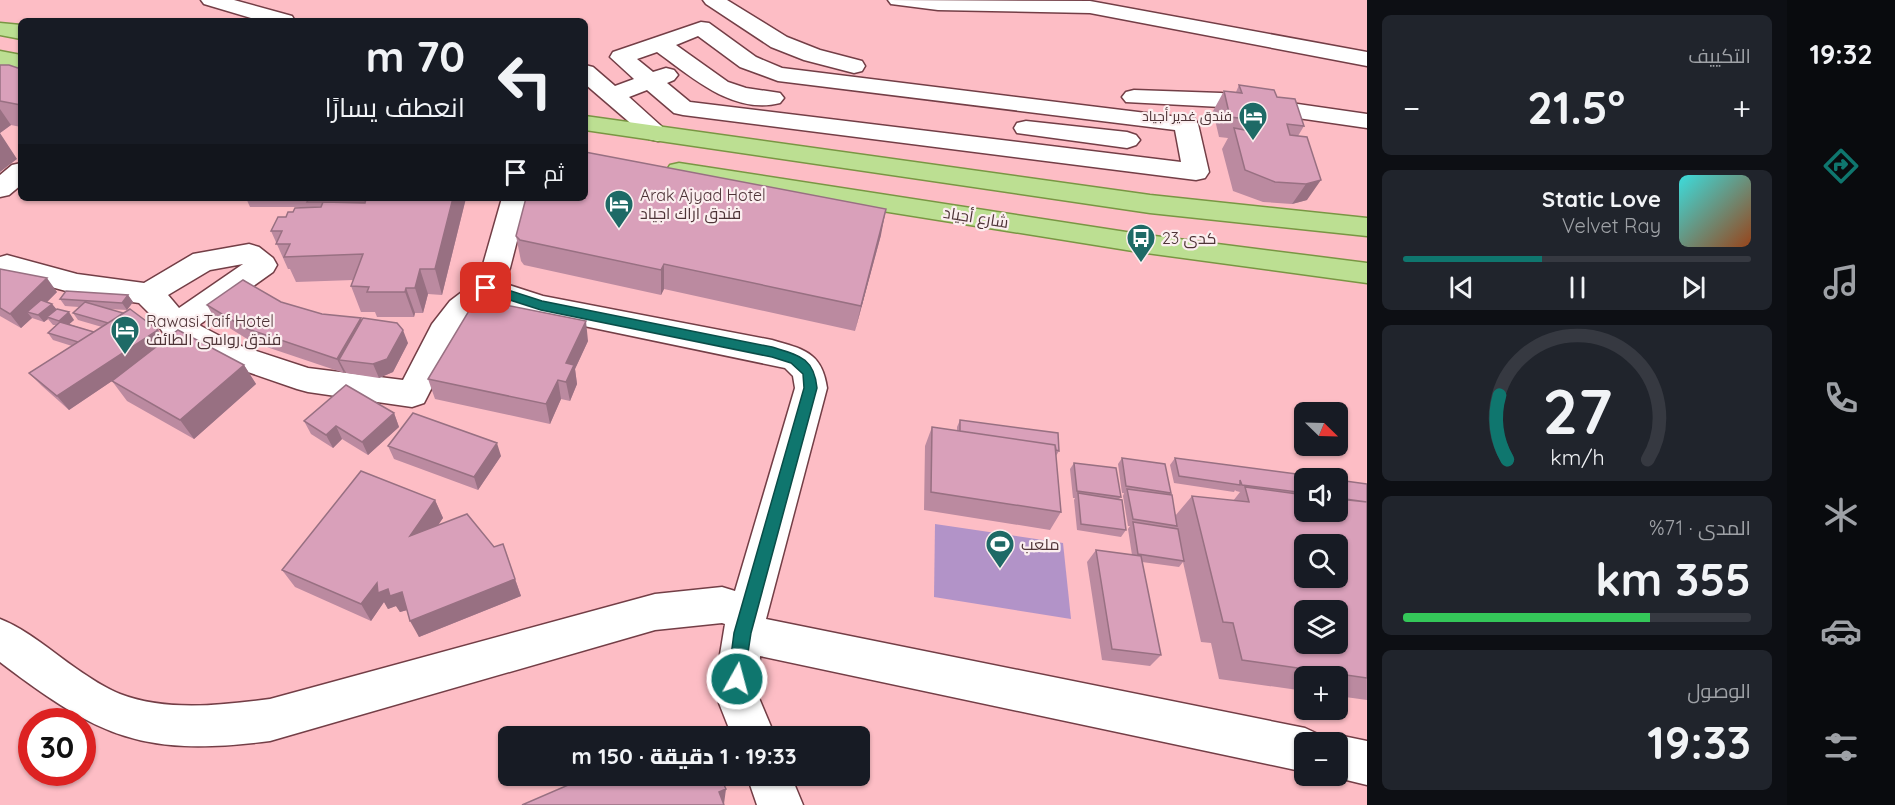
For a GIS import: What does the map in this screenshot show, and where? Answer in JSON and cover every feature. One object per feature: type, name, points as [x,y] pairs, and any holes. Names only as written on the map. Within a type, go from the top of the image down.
[{"type":"main road","points":[[0,29],[18,32]]},
{"type":"main road","points":[[0,58],[18,61]]},
{"type":"main road","points":[[588,123],[1139,202],[1367,227]]},
{"type":"main road","name":"شارع أجياد","points":[[656,168],[1139,243],[1367,273]]},
{"type":"street","points":[[211,0],[274,18]]},
{"type":"street","points":[[713,0],[779,42],[812,55],[855,66],[977,84],[1073,93],[1221,100],[1367,121]]},
{"type":"street","points":[[898,0],[938,4],[1090,7],[1367,59]]},
{"type":"street","points":[[700,28],[732,51],[748,62],[778,74],[1186,124],[1197,172],[683,108],[621,57],[700,28]]},
{"type":"street","points":[[659,44],[720,87],[743,95],[1191,147]]},
{"type":"street","points":[[612,95],[732,51]]},
{"type":"street","points":[[588,75],[658,134]]},
{"type":"street","points":[[0,189],[18,174]]},
{"type":"street","points":[[7,265],[77,284],[148,294],[162,307],[175,326],[224,352],[308,380],[412,394],[443,332],[461,309],[486,288],[496,268],[514,201]]},
{"type":"street","points":[[148,294],[203,261],[249,254],[263,265],[175,326]]},
{"type":"street","points":[[486,288],[541,306],[772,352],[796,359],[809,372],[811,388],[746,623],[737,679],[738,698],[749,726]]},
{"type":"street","points":[[0,638],[90,700],[132,719],[216,727],[270,720],[655,612],[722,605],[746,623],[1294,748]]},
{"type":"street","points":[[1348,759],[1367,763]]},
{"type":"street","points":[[773,786],[780,805]]},
{"type":"shaded area","name":"ملعب","points":[[935,524],[1063,543],[1071,619],[934,597]]},
{"type":"building","points":[[0,65],[18,68],[18,104],[0,101]]},
{"type":"building","points":[[1239,85],[1274,90],[1277,97],[1295,99],[1304,126],[1287,124],[1290,135],[1307,137],[1321,180],[1306,184],[1275,182],[1245,170],[1234,128],[1250,131],[1247,119],[1230,117],[1224,91],[1242,93]]},
{"type":"building","points":[[588,153],[886,209],[861,306],[664,264],[661,270],[520,240],[516,236],[525,201],[588,201]]},
{"type":"building","points":[[308,201],[365,201],[365,202]]},
{"type":"building","points":[[366,201],[452,201],[435,269],[420,269],[415,288],[406,288],[405,292],[367,292],[369,287],[351,286],[363,254],[284,257],[290,244],[276,244],[282,231],[271,231],[278,217],[286,217],[288,212],[293,212],[295,208],[321,207],[323,202],[365,203]]},
{"type":"building","points":[[0,269],[47,278],[10,314],[0,308]]},
{"type":"building","points":[[243,280],[281,302],[322,314],[361,318],[337,359],[245,328],[207,305]]},
{"type":"building","points":[[66,291],[128,295],[122,303],[60,299]]},
{"type":"building","points":[[476,299],[586,321],[566,363],[574,365],[566,382],[558,380],[546,404],[428,379]]},
{"type":"building","points":[[41,300],[52,304],[38,315],[27,312]]},
{"type":"building","points":[[85,302],[123,313],[108,323],[73,313]]},
{"type":"building","points":[[57,309],[69,312],[59,321],[47,317]]},
{"type":"building","points":[[130,309],[158,330],[57,396],[29,373]]},
{"type":"building","points":[[363,318],[397,323],[403,330],[387,359],[373,364],[339,360]]},
{"type":"building","points":[[60,322],[94,332],[78,342],[48,333]]},
{"type":"building","points":[[178,330],[244,365],[180,420],[112,381]]},
{"type":"building","points":[[346,385],[394,413],[362,442],[336,426],[326,435],[304,421]]},
{"type":"building","points":[[413,413],[497,443],[474,477],[388,446]]},
{"type":"building","points":[[960,420],[1058,433],[1059,451],[1056,450],[1055,445],[960,431]]},
{"type":"building","points":[[932,427],[1055,445],[1061,512],[931,492]]},
{"type":"building","points":[[1122,458],[1165,464],[1171,493],[1126,486]]},
{"type":"building","points":[[1175,458],[1294,474],[1294,492],[1242,485],[1240,480],[1240,485],[1179,476]]},
{"type":"building","points":[[1074,463],[1116,468],[1121,497],[1077,491]]},
{"type":"building","points":[[361,471],[435,500],[410,536],[467,514],[494,547],[503,544],[515,579],[410,621],[402,592],[390,596],[388,589],[378,593],[377,583],[361,604],[282,570]]},
{"type":"building","points":[[1348,481],[1367,484],[1367,502],[1348,499]]},
{"type":"building","points":[[1245,487],[1294,494],[1294,522],[1348,522],[1348,500],[1367,502],[1367,678],[1348,675],[1348,666],[1294,667],[1242,660],[1233,623],[1223,622],[1192,496],[1249,502]]},
{"type":"building","points":[[1127,489],[1172,495],[1177,526],[1133,519]]},
{"type":"building","points":[[1078,493],[1122,500],[1126,530],[1081,524]]},
{"type":"building","points":[[1133,522],[1178,529],[1184,561],[1138,554]]},
{"type":"building","points":[[1096,550],[1141,556],[1161,655],[1112,649]]},
{"type":"building","points":[[566,786],[725,786],[726,789],[719,792],[724,805],[522,805]]},
{"type":"place","name":"فندق غدير أجياد","points":[[1253,142]]},
{"type":"place","name":"Arak Ajyad Hotel فندق اراك اجياد","points":[[619,230]]},
{"type":"place","name":"كدى 23","points":[[1141,264]]},
{"type":"place","name":"Rawasi Taif Hotel فندق رواسى الطائف","points":[[125,356]]},
{"type":"place","name":"ملعب","points":[[1000,570]]},
{"type":"route","points":[[486,288],[541,306],[772,352],[796,359],[809,372],[811,388],[742,633],[737,679]]}]
